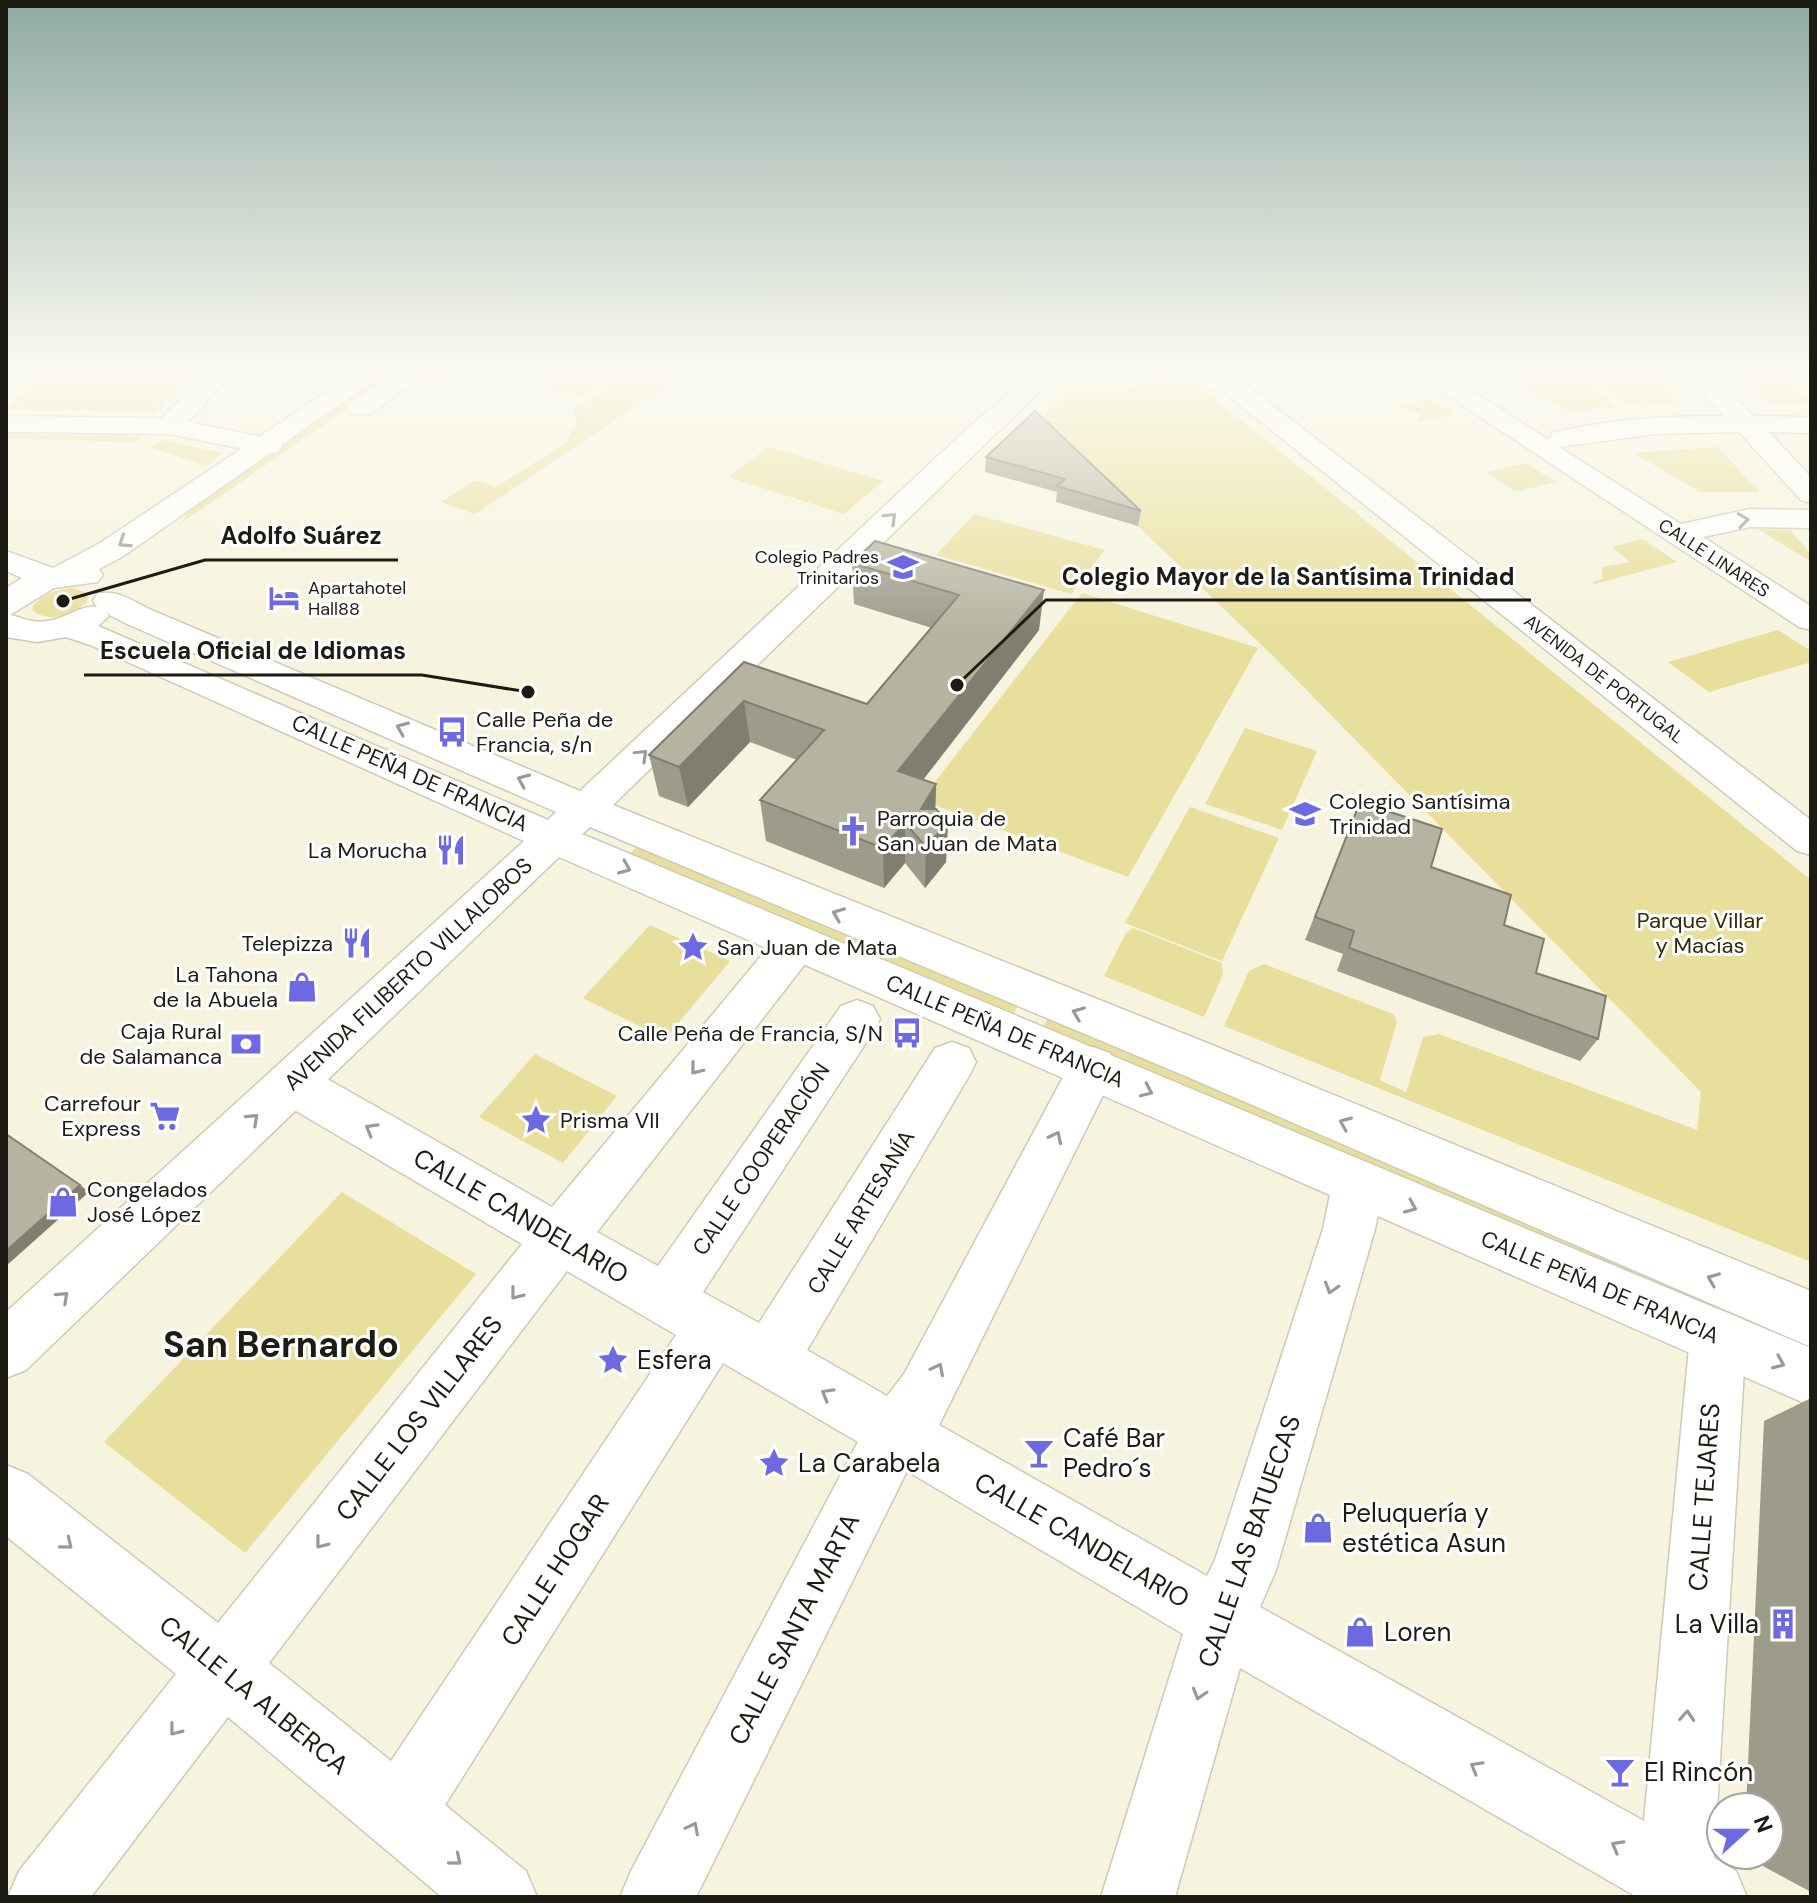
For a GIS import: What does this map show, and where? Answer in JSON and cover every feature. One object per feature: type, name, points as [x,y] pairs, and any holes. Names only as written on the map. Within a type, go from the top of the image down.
[{"type":"main road","points":[[253,456],[102,556],[55,578],[9,616],[42,632],[67,627],[97,613],[121,583],[290,456]]},
{"type":"main road","name":"AVENIDA FILIBERTO VILLALOBOS","points":[[6,1350],[956,456]]},
{"type":"main road","name":"AVENIDA DE PORTUGAL","points":[[1321,456],[1811,841]]},
{"type":"main road","name":"CALLE LINARES","points":[[1563,456],[1688,531]]},
{"type":"main road","name":"CALLE LINARES","points":[[1585,456],[1811,620]]},
{"type":"main road","points":[[1776,456],[1811,494]]},
{"type":"main road","points":[[1688,531],[1750,518],[1811,519]]},
{"type":"main road","points":[[6,560],[55,578]]},
{"type":"main road","name":"CALLE PEÑA DE FRANCIA","points":[[55,578],[90,575],[121,583],[137,616],[569,823],[797,943],[1093,1067],[1358,1185],[1811,1377]]},
{"type":"main road","name":"CALLE PEÑA DE FRANCIA","points":[[67,627],[102,638],[569,823],[1200,1061],[1811,1319]]},
{"type":"main road","name":"CALLE LOS VILLARES","points":[[45,1897],[559,1239],[797,943]]},
{"type":"main road","name":"CALLE COOPERACIÓN","points":[[690,1315],[691,1262],[857,1019]]},
{"type":"main road","name":"CALLE ARTESANÍA","points":[[769,1360],[952,1062]]},
{"type":"main road","name":"CALLE SANTA MARTA","points":[[657,1897],[895,1433],[925,1395],[1093,1067]]},
{"type":"main road","name":"CALLE CANDELARIO","points":[[291,1083],[1686,1891]]},
{"type":"main road","name":"CALLE LAS BATUECAS","points":[[1138,1897],[1221,1619],[1244,1570],[1349,1229],[1358,1185]]},
{"type":"main road","name":"CALLE HOGAR","points":[[399,1812],[690,1315]]},
{"type":"main road","name":"CALLE TEJARES","points":[[1686,1891],[1718,1337]]},
{"type":"main road","name":"CALLE LA ALBERCA","points":[[6,1496],[222,1668],[500,1897]]},
{"type":"green space","points":[[176,456],[219,456],[206,466]]},
{"type":"green space","points":[[265,456],[279,456],[181,523],[189,511]]},
{"type":"green space","points":[[546,456],[562,456],[475,514],[441,502],[476,480],[496,487]]},
{"type":"green space","points":[[757,456],[799,456],[883,481],[844,514],[728,477]]},
{"type":"green space","name":"Parque Villar y Macías","points":[[1065,456],[1285,456],[1811,880],[1811,1262],[1224,1026],[1249,971],[1264,964],[1393,1014],[1397,1022],[1380,1080],[1406,1092],[1423,1037],[1439,1034],[1697,1130],[1701,1092],[1272,655]]},
{"type":"green space","points":[[1639,456],[1726,456],[1759,492],[1700,492]]},
{"type":"green space","points":[[1526,463],[1556,482],[1516,492],[1487,472]]},
{"type":"green space","points":[[974,514],[1105,550],[1071,594],[936,555]]},
{"type":"green space","points":[[1758,529],[1790,530],[1811,554],[1811,562]]},
{"type":"green space","points":[[1643,539],[1677,562],[1595,584],[1592,582],[1602,579],[1602,567],[1630,562],[1612,547]]},
{"type":"green space","points":[[73,588],[88,594],[87,602],[74,611],[53,617],[33,611],[36,602],[45,596]]},
{"type":"green space","points":[[1082,593],[1258,648],[1128,877],[921,800]]},
{"type":"green space","points":[[1778,630],[1811,651],[1811,662],[1709,692],[1668,662]]},
{"type":"green space","points":[[1245,728],[1317,751],[1282,830],[1205,804]]},
{"type":"green space","points":[[1190,807],[1279,838],[1222,961],[1125,923]]},
{"type":"green space","points":[[638,846],[1019,1003],[1013,1015],[630,854]]},
{"type":"green space","points":[[650,925],[689,943],[685,948],[696,954],[702,948],[730,961],[665,1039],[583,998]]},
{"type":"green space","points":[[1133,928],[1222,963],[1223,974],[1204,1017],[1104,976],[1126,933]]},
{"type":"green space","points":[[1049,1016],[1633,1263],[1631,1278],[1043,1027]]},
{"type":"green space","points":[[535,1054],[617,1096],[563,1163],[479,1117]]},
{"type":"green space","points":[[342,1192],[476,1274],[245,1553],[104,1442]]},
{"type":"building","points":[[1082,456],[1141,511],[1057,486],[1065,479],[986,457]]},
{"type":"building","points":[[875,541],[1044,590],[898,771],[936,784],[921,809],[936,809],[948,822],[926,847],[905,823],[883,848],[760,800],[824,730],[744,701],[679,767],[649,755],[744,662],[867,704],[959,595],[852,563]]},
{"type":"building","name":"Colegio Santísima Trinidad","points":[[1360,802],[1442,829],[1431,867],[1511,895],[1504,925],[1544,939],[1536,973],[1606,996],[1598,1039],[1349,948],[1354,931],[1315,917]]},
{"type":"building","points":[[6,1134],[80,1185],[6,1251]]},
{"type":"place","name":"Colegio Padres Trinitarios","points":[[903,567]]},
{"type":"place","name":"Apartahotel Hall88","points":[[284,598]]},
{"type":"place","name":"Adolfo Suárez","points":[[63,601]]},
{"type":"place","name":"Colegio Mayor de la Santísima Trinidad","points":[[957,685]]},
{"type":"place","name":"Escuela Oficial de Idiomas","points":[[528,692]]},
{"type":"place","name":"Calle Peña de Francia, s/n","points":[[452,732]]},
{"type":"place","name":"Colegio Santísima Trinidad","points":[[1305,814]]},
{"type":"place","name":"Parroquia de San Juan de Mata","points":[[853,831]]},
{"type":"place","name":"La Morucha","points":[[451,850]]},
{"type":"place","name":"Telepizza","points":[[357,943]]},
{"type":"place","name":"San Juan de Mata","points":[[693,947]]},
{"type":"place","name":"La Tahona de la Abuela","points":[[302,987]]},
{"type":"place","name":"Calle Peña de Francia, S/N","points":[[907,1033]]},
{"type":"place","name":"Caja Rural de Salamanca","points":[[246,1044]]},
{"type":"place","name":"Carrefour Express","points":[[165,1116]]},
{"type":"place","name":"Prisma VII","points":[[536,1120]]},
{"type":"place","name":"Congelados José López","points":[[63,1202]]},
{"type":"place","name":"Esfera","points":[[613,1360]]},
{"type":"place","name":"Café Bar Pedro´s","points":[[1039,1453]]},
{"type":"place","name":"La Carabela","points":[[774,1463]]},
{"type":"place","name":"Peluquería y estética Asun","points":[[1318,1528]]},
{"type":"place","name":"La Villa","points":[[1783,1624]]},
{"type":"place","name":"Loren","points":[[1360,1632]]},
{"type":"place","name":"El Rincón","points":[[1620,1772]]},
{"type":"district","name":"San Bernardo","points":[[281,1344]]}]
